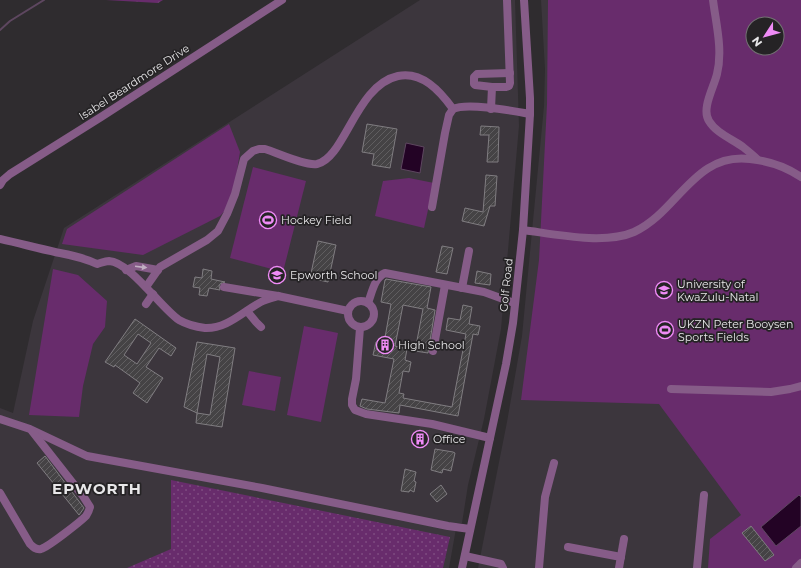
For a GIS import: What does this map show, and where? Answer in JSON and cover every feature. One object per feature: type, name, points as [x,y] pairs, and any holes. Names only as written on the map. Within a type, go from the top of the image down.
[{"type":"street","name":"Isabel Beardmore Drive","points":[[0,184],[10,174],[282,0]]},
{"type":"street","points":[[507,0],[510,73],[509,86],[492,87],[474,84],[474,77],[477,74],[510,73]]},
{"type":"street","name":"Golf Road","points":[[462,568],[506,364],[513,322],[522,230],[530,114],[524,0]]},
{"type":"street","points":[[713,0],[718,30],[719,58],[714,85],[707,103],[706,114],[708,120],[714,127],[743,147],[758,160]]},
{"type":"street","points":[[146,287],[158,270],[168,262],[207,240],[218,231],[235,194],[244,159],[253,151],[264,149],[305,163],[317,164],[324,161],[340,141],[362,103],[379,85],[392,77],[403,75],[422,79],[439,91],[453,108]]},
{"type":"street","points":[[491,109],[492,87]]},
{"type":"street","points":[[432,207],[446,127],[449,115],[453,108],[462,106],[530,114]]},
{"type":"street","points":[[522,230],[588,237],[610,238],[624,235],[644,227],[655,219],[691,181],[705,169],[717,162],[730,158],[742,157],[778,165],[791,170],[801,177]]},
{"type":"street","points":[[0,239],[74,256],[97,264],[108,261],[114,262],[120,265],[146,287],[161,304],[179,320],[193,326],[206,328],[225,324],[263,301],[278,296]]},
{"type":"street","points":[[462,288],[469,251]]},
{"type":"street","points":[[126,270],[136,266],[158,270]]},
{"type":"street","points":[[368,303],[374,286],[382,274],[385,273],[484,292],[514,303]]},
{"type":"street","points":[[433,351],[445,285]]},
{"type":"street","points":[[224,287],[278,296],[348,311]]},
{"type":"street","points":[[146,304],[153,294]]},
{"type":"street","points":[[364,301],[368,303],[373,310],[373,319],[368,326],[360,328],[351,324],[347,316],[348,311],[352,304],[364,301]]},
{"type":"street","points":[[247,311],[261,327]]},
{"type":"street","points":[[360,328],[356,380],[352,399],[352,405],[355,410],[366,414],[432,424],[490,438]]},
{"type":"street","points":[[671,389],[771,392],[801,386]]},
{"type":"street","points":[[0,419],[30,429],[71,450],[93,458],[262,488],[448,526],[470,529]]},
{"type":"street","points":[[0,493],[30,544],[37,549],[47,546],[89,512],[90,507],[83,496],[30,429]]},
{"type":"street","points":[[539,568],[545,497],[554,463]]},
{"type":"street","points":[[696,568],[704,495]]},
{"type":"street","points":[[619,568],[624,539]]},
{"type":"street","points":[[568,547],[620,557]]},
{"type":"street","points":[[465,556],[501,564],[504,568]]},
{"type":"street","points":[[796,568],[801,563]]},
{"type":"shaded area","name":"Epworth School","points":[[420,0],[515,0],[519,126],[501,329],[484,419],[468,485],[462,523],[457,523],[449,568],[0,568],[0,408],[13,413],[33,321],[64,228]]},
{"type":"shaded area","name":"UKZN Peter Booysen Sports Fields","points":[[541,0],[801,0],[800,568],[478,568],[507,422],[522,336],[544,106],[545,69]]},
{"type":"shaded area","points":[[406,143],[424,147],[420,173],[401,169]]},
{"type":"shaded area","points":[[799,495],[801,497],[801,526],[776,546],[761,527]]},
{"type":"green space","points":[[106,0],[163,0],[158,3]]},
{"type":"green space","name":"UKZN Peter Booysen Sports Fields","points":[[548,0],[801,0],[801,560],[793,568],[708,568],[710,539],[741,515],[659,404],[521,400],[539,260],[547,104]]},
{"type":"green space","points":[[229,124],[240,152],[232,203],[220,216],[143,255],[62,244],[67,229]]},
{"type":"green space","name":"Hockey Field","points":[[253,167],[306,181],[283,272],[230,258]]},
{"type":"green space","points":[[409,178],[434,183],[424,228],[375,216],[383,181]]},
{"type":"green space","points":[[53,269],[78,275],[107,301],[105,327],[93,344],[83,386],[79,417],[29,415]]},
{"type":"green space","points":[[304,326],[338,333],[321,422],[287,415]]},
{"type":"green space","points":[[249,371],[281,377],[275,411],[242,405]]},
{"type":"green space","points":[[171,480],[450,537],[443,568],[127,568],[171,549]]},
{"type":"building","points":[[367,124],[397,129],[390,168],[372,165],[374,154],[362,152]]},
{"type":"building","points":[[481,126],[499,127],[498,162],[487,162],[489,135],[480,135]]},
{"type":"building","points":[[486,175],[497,176],[495,206],[490,206],[484,226],[462,221],[465,208],[483,212]]},
{"type":"building","points":[[318,241],[336,245],[328,282],[310,278]]},
{"type":"building","points":[[442,246],[453,248],[447,274],[436,272]]},
{"type":"building","points":[[203,269],[212,271],[211,279],[225,282],[220,284],[220,290],[209,288],[207,296],[199,295],[200,288],[193,287],[195,277],[202,278]]},
{"type":"building","points":[[477,271],[491,274],[490,285],[475,283]]},
{"type":"building","name":"High School","points":[[386,279],[431,287],[427,308],[435,310],[428,353],[415,351],[423,309],[403,305],[395,346],[407,349],[405,360],[411,362],[409,372],[403,371],[399,393],[404,394],[403,398],[452,407],[466,334],[446,330],[448,318],[460,320],[463,305],[472,307],[469,324],[480,326],[478,335],[473,334],[458,416],[400,405],[399,413],[367,409],[360,406],[362,399],[385,403],[394,359],[373,355],[376,342],[384,343],[391,304],[381,302]]},
{"type":"building","points":[[135,319],[176,348],[171,356],[159,348],[146,367],[163,378],[147,403],[133,393],[140,383],[115,365],[114,367],[105,362]],"holes":[[[138,334],[151,343],[137,364],[124,355]]]},
{"type":"building","points":[[197,342],[235,348],[222,427],[196,423],[197,413],[184,407]],"holes":[[[207,354],[220,357],[210,415],[197,413]]]},
{"type":"building","name":"Office","points":[[417,434],[426,437],[423,446],[416,443],[415,440]]},
{"type":"building","points":[[435,449],[455,453],[451,471],[443,469],[442,473],[431,470]]},
{"type":"building","points":[[45,456],[84,508],[79,515],[37,463]]},
{"type":"building","points":[[405,469],[416,472],[414,492],[410,490],[409,492],[401,491]]},
{"type":"building","points":[[441,485],[447,494],[437,502],[430,494]]},
{"type":"building","points":[[751,526],[774,555],[765,561],[742,533]]},
{"type":"waterway","points":[[0,30],[10,21],[44,0]]},
{"type":"place","name":"Hockey Field","points":[[268,220]]},
{"type":"place","name":"Epworth School","points":[[277,275]]},
{"type":"place","name":"University of KwaZulu-Natal","points":[[664,290]]},
{"type":"place","name":"UKZN Peter Booysen Sports Fields","points":[[665,330]]},
{"type":"place","name":"High School","points":[[385,345]]},
{"type":"place","name":"Office","points":[[420,439]]},
{"type":"district","name":"EPWORTH","points":[[97,489]]}]
